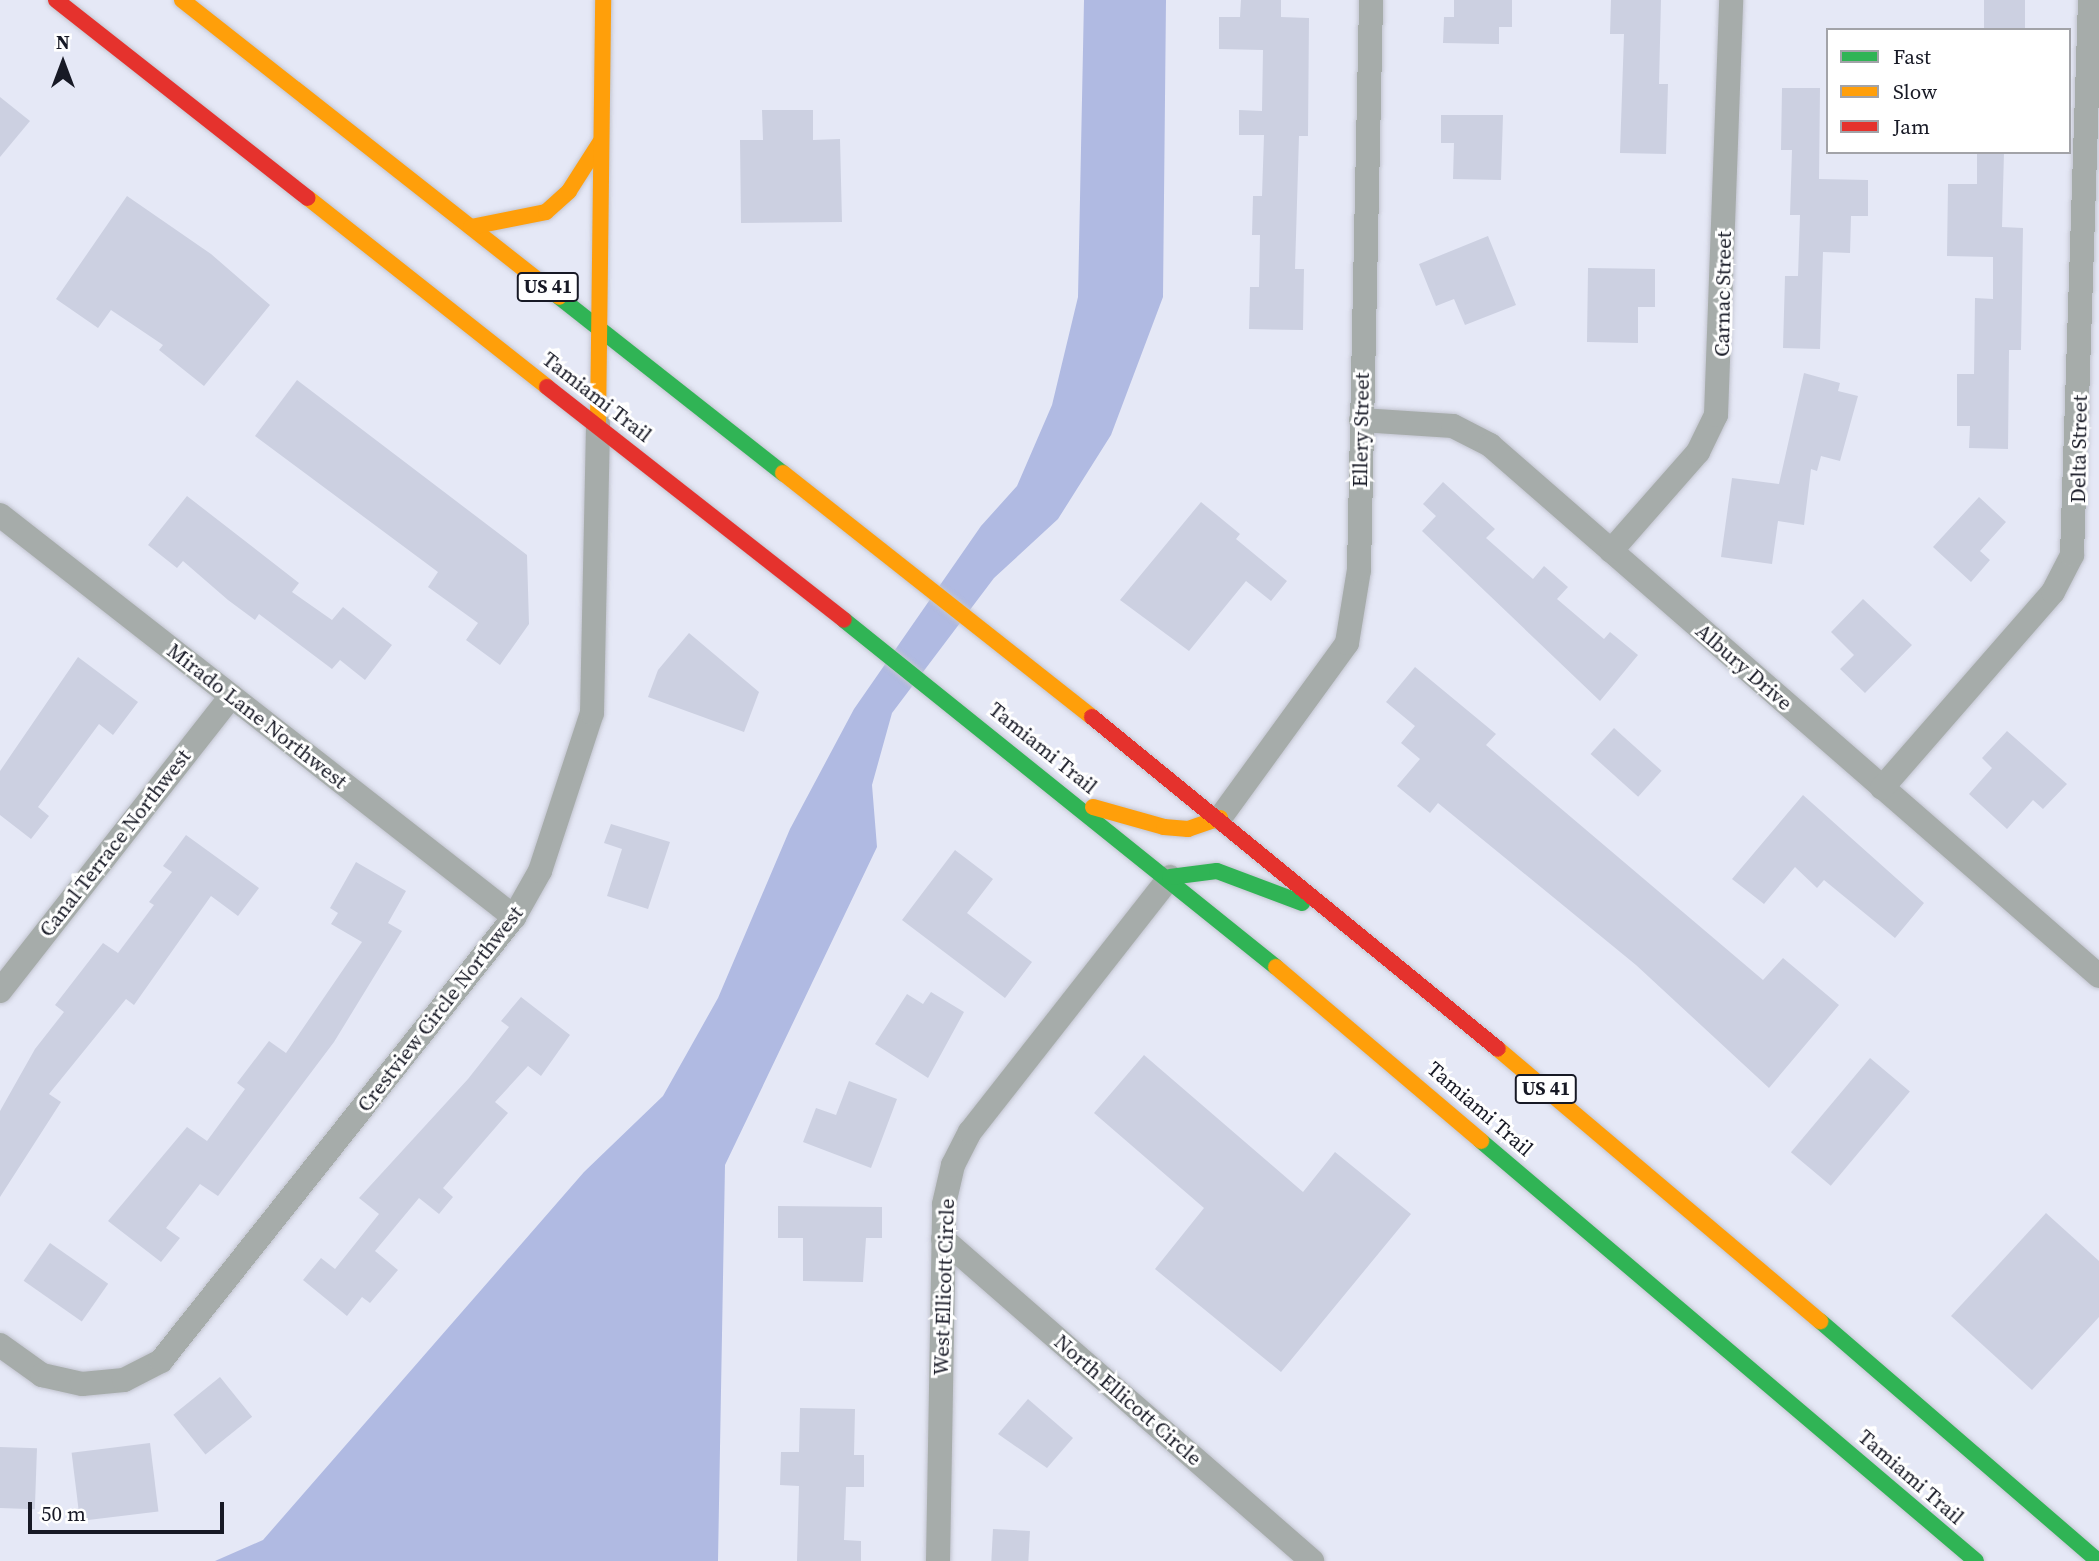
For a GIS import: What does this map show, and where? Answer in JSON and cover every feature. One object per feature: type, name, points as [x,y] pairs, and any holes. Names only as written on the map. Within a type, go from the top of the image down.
[{"type":"main road","name":"Tamiami Trail","points":[[56,0],[866,634],[1170,877],[1976,1561]]},
{"type":"main road","name":"US 41","points":[[182,0],[914,573],[1220,818],[2098,1561]]},
{"type":"main road","points":[[598,425],[603,0]]},
{"type":"main road","points":[[471,227],[545,212],[569,191],[601,142]]},
{"type":"main road","points":[[1077,803],[1164,827],[1188,829],[1220,818]]},
{"type":"main road","points":[[1170,877],[1217,871],[1342,920]]},
{"type":"street","name":"Ellery Street","points":[[1220,818],[1347,643],[1359,570],[1371,0]]},
{"type":"street","name":"Carnac Street","points":[[1611,551],[1698,452],[1716,415],[1731,0]]},
{"type":"street","name":"Delta Street","points":[[1882,788],[2053,592],[2072,555],[2090,0]]},
{"type":"street","name":"Albury Drive","points":[[1361,420],[1453,426],[1490,445],[2099,976]]},
{"type":"street","name":"Crestview Circle Northwest","points":[[0,1345],[42,1375],[82,1384],[124,1380],[161,1361],[514,917],[540,871],[592,713],[598,425]]},
{"type":"street","name":"Mirado Lane Northwest","points":[[0,515],[514,917]]},
{"type":"street","name":"Canal Terrace Northwest","points":[[0,990],[231,696]]},
{"type":"street","name":"West Ellicott Circle","points":[[939,1561],[943,1239],[953,1166],[970,1132],[1170,877]]},
{"type":"street","name":"North Ellicott Circle","points":[[943,1239],[1312,1561]]},
{"type":"water","points":[[1084,0],[1166,0],[1163,297],[1111,435],[1058,519],[994,578],[892,713],[872,785],[877,847],[725,1165],[718,1561],[215,1561],[263,1540],[584,1172],[663,1096],[718,998],[790,829],[854,709],[981,526],[1017,486],[1052,405],[1078,297]]},
{"type":"building","points":[[1241,0],[1281,0],[1281,17],[1309,18],[1308,136],[1299,136],[1295,269],[1304,269],[1303,330],[1249,329],[1250,287],[1259,287],[1260,235],[1252,235],[1253,196],[1262,196],[1264,135],[1239,135],[1239,110],[1262,111],[1263,50],[1219,49],[1219,17],[1240,17]]},
{"type":"building","points":[[1454,0],[1512,0],[1512,27],[1499,27],[1499,44],[1443,43],[1444,17],[1454,17]]},
{"type":"building","points":[[1611,0],[1661,0],[1659,84],[1668,84],[1666,154],[1620,153],[1624,34],[1610,34]]},
{"type":"building","points":[[1984,0],[2025,0],[2025,28],[1984,28]]},
{"type":"building","points":[[1782,88],[1820,88],[1819,179],[1868,180],[1868,216],[1851,216],[1850,253],[1823,252],[1820,349],[1783,348],[1785,276],[1798,276],[1800,215],[1790,215],[1792,150],[1781,150]]},
{"type":"building","points":[[0,97],[30,121],[0,157]]},
{"type":"building","points":[[762,110],[813,110],[813,140],[840,139],[842,222],[741,223],[740,140],[763,140]]},
{"type":"building","points":[[1441,115],[1503,115],[1501,180],[1453,179],[1454,143],[1441,143]]},
{"type":"building","points":[[1977,154],[2004,154],[2002,227],[2023,228],[2021,350],[2009,350],[2008,449],[1969,448],[1970,426],[1957,426],[1957,374],[1974,374],[1975,298],[1993,299],[1993,257],[1947,256],[1948,184],[1977,184]]},
{"type":"building","points":[[127,196],[211,254],[270,305],[204,386],[159,350],[163,345],[111,310],[98,328],[56,299]]},
{"type":"building","points":[[1488,236],[1516,305],[1465,325],[1454,299],[1436,306],[1419,264]]},
{"type":"building","points":[[1588,268],[1655,269],[1655,307],[1638,307],[1638,343],[1587,342]]},
{"type":"building","points":[[1804,373],[1840,383],[1838,391],[1858,396],[1840,461],[1821,456],[1817,471],[1811,469],[1804,525],[1778,521],[1772,564],[1721,557],[1732,478],[1779,484]]},
{"type":"building","points":[[297,380],[527,555],[529,624],[500,665],[466,640],[478,623],[428,587],[438,572],[255,436]]},
{"type":"building","points":[[1443,482],[1495,529],[1486,538],[1533,579],[1544,566],[1568,587],[1557,599],[1604,639],[1610,632],[1638,655],[1600,701],[1422,531],[1436,516],[1423,504]]},
{"type":"building","points":[[187,496],[299,583],[292,592],[332,620],[343,607],[392,645],[365,680],[340,660],[332,669],[259,614],[255,620],[183,561],[177,568],[148,545]]},
{"type":"building","points":[[1979,497],[2006,522],[1980,551],[1990,560],[1971,582],[1933,547]]},
{"type":"building","points":[[1201,502],[1240,534],[1236,539],[1287,581],[1271,601],[1246,581],[1189,651],[1120,600]]},
{"type":"building","points":[[1863,599],[1912,645],[1865,693],[1840,669],[1854,655],[1831,632]]},
{"type":"building","points":[[689,633],[759,692],[744,732],[648,697],[658,670]]},
{"type":"building","points":[[78,657],[138,702],[113,735],[99,724],[38,807],[49,816],[31,839],[0,815],[0,771]]},
{"type":"building","points":[[1415,667],[1496,734],[1486,745],[1763,980],[1783,958],[1839,1005],[1769,1088],[1636,965],[1438,803],[1430,813],[1397,786],[1420,759],[1401,743],[1415,726],[1386,702]]},
{"type":"building","points":[[1614,728],[1662,771],[1638,797],[1591,754]]},
{"type":"building","points":[[2007,731],[2067,784],[2043,809],[2033,800],[2007,829],[1969,794],[1992,768],[1982,758]]},
{"type":"building","points":[[1803,795],[1924,903],[1895,938],[1824,880],[1817,888],[1795,867],[1764,904],[1732,879]]},
{"type":"building","points":[[611,824],[670,842],[648,909],[607,896],[622,849],[604,843]]},
{"type":"building","points":[[186,835],[259,888],[238,916],[211,896],[134,1005],[126,999],[49,1094],[61,1102],[0,1197],[0,1111],[35,1049],[64,1012],[55,1005],[103,943],[118,953],[154,905],[149,902],[172,872],[163,866]]},
{"type":"building","points":[[955,850],[993,879],[967,913],[1032,962],[1005,998],[902,920]]},
{"type":"building","points":[[356,862],[406,891],[388,923],[402,931],[334,1042],[218,1196],[200,1184],[166,1228],[180,1238],[161,1262],[108,1221],[187,1127],[207,1141],[245,1089],[237,1083],[269,1041],[286,1053],[362,942],[331,924],[338,913],[330,908]]},
{"type":"building","points":[[931,992],[964,1012],[928,1078],[875,1044],[907,994],[923,1004]]},
{"type":"building","points":[[521,997],[570,1035],[541,1076],[528,1066],[495,1102],[508,1113],[443,1188],[453,1197],[439,1214],[419,1198],[375,1251],[398,1270],[370,1303],[362,1297],[347,1316],[303,1280],[321,1258],[335,1269],[379,1214],[359,1198],[468,1079],[509,1027],[501,1021]]},
{"type":"building","points":[[1144,1055],[1303,1192],[1335,1152],[1411,1214],[1281,1372],[1155,1269],[1204,1208],[1094,1113]]},
{"type":"building","points":[[1870,1058],[1910,1091],[1831,1186],[1791,1152]]},
{"type":"building","points":[[849,1081],[897,1099],[871,1168],[803,1142],[816,1108],[836,1115]]},
{"type":"building","points":[[778,1206],[882,1207],[882,1238],[866,1238],[863,1282],[803,1281],[803,1238],[778,1238]]},
{"type":"building","points":[[2046,1213],[2099,1261],[2099,1317],[2032,1390],[1951,1316]]},
{"type":"building","points":[[50,1243],[108,1284],[82,1321],[24,1281]]},
{"type":"building","points":[[220,1377],[252,1417],[205,1454],[173,1415]]},
{"type":"building","points":[[1028,1399],[1073,1438],[1047,1468],[998,1434]]},
{"type":"building","points":[[800,1408],[855,1409],[854,1455],[864,1455],[864,1487],[846,1487],[844,1540],[861,1541],[861,1561],[797,1561],[799,1486],[780,1485],[781,1452],[799,1452]]},
{"type":"building","points":[[150,1443],[158,1511],[80,1521],[72,1453]]},
{"type":"building","points":[[0,1447],[37,1448],[35,1509],[0,1508]]},
{"type":"building","points":[[993,1529],[1030,1531],[1028,1561],[991,1561]]},
{"type":"traffic: fast","points":[[559,297],[783,473]]},
{"type":"traffic: fast","points":[[844,620],[1276,967]]},
{"type":"traffic: fast","points":[[1170,877],[1217,871],[1302,903]]},
{"type":"traffic: fast","points":[[1481,1141],[1976,1561]]},
{"type":"traffic: fast","points":[[1820,1321],[2098,1561]]},
{"type":"traffic: slow","points":[[182,0],[559,297]]},
{"type":"traffic: slow","points":[[598,424],[603,0]]},
{"type":"traffic: slow","points":[[471,227],[546,212],[569,191],[601,141]]},
{"type":"traffic: slow","points":[[308,198],[547,387]]},
{"type":"traffic: slow","points":[[783,473],[1092,717]]},
{"type":"traffic: slow","points":[[1093,807],[1164,827],[1188,829],[1220,818]]},
{"type":"traffic: slow","points":[[1276,967],[1481,1141]]},
{"type":"traffic: slow","points":[[1498,1049],[1820,1321]]},
{"type":"traffic: jam","points":[[56,0],[308,198]]},
{"type":"traffic: jam","points":[[547,387],[844,620]]},
{"type":"traffic: jam","points":[[1092,717],[1498,1049]]}]
